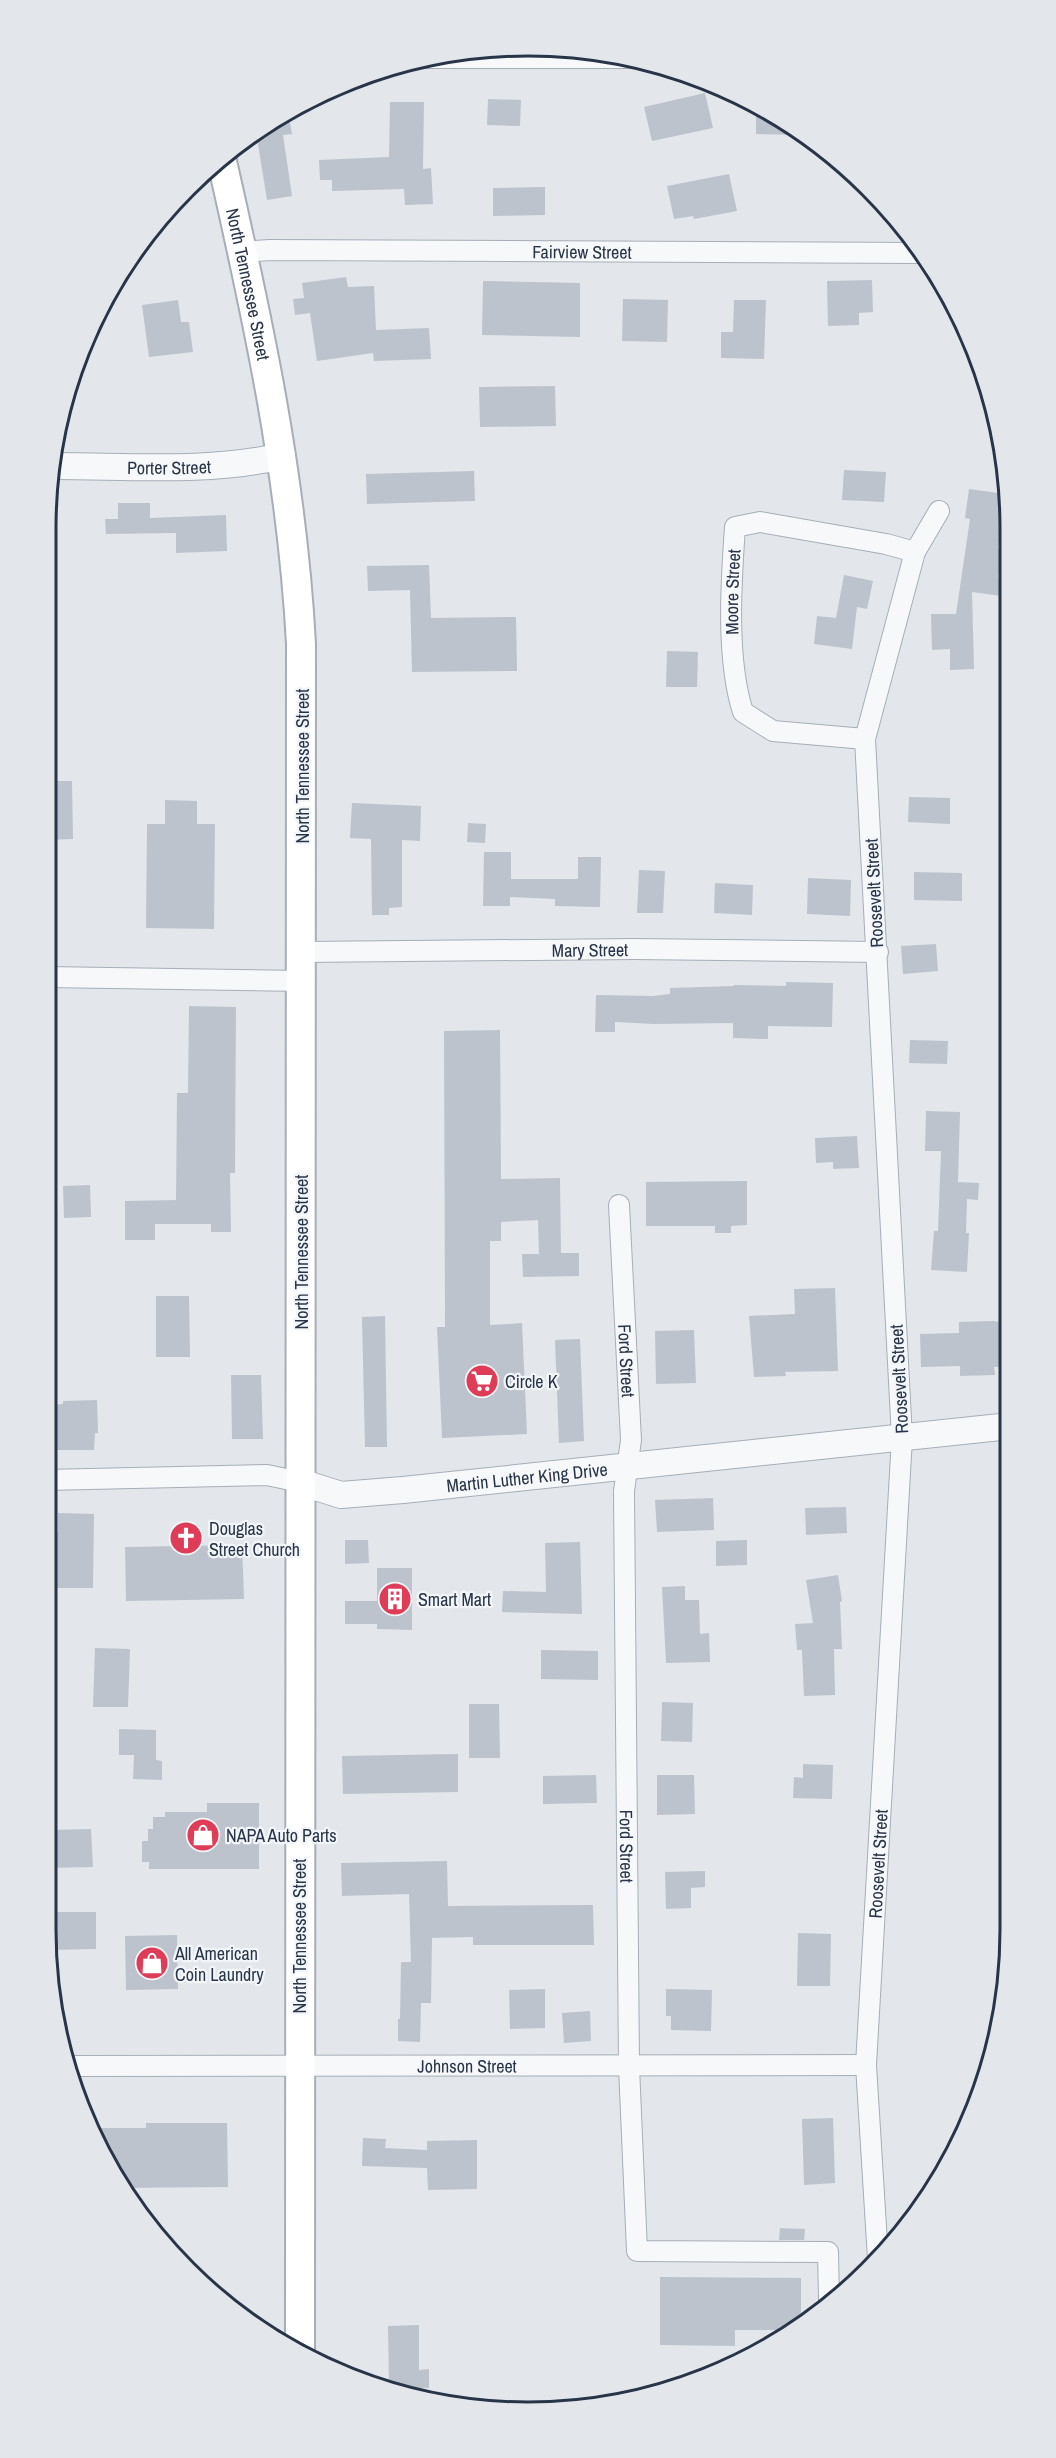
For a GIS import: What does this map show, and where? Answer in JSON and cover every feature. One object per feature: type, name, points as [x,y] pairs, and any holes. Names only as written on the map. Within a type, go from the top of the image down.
[{"type":"main road","name":"North Tennessee Street","points":[[223,167],[282,456],[297,582],[301,644],[300,2343]]},
{"type":"street","points":[[487,58],[569,58]]},
{"type":"street","name":"Fairview Street","points":[[242,252],[270,250],[912,253]]},
{"type":"street","name":"Porter Street","points":[[60,466],[205,465],[244,463],[282,456]]},
{"type":"street","name":"Roosevelt Street","points":[[877,2248],[866,2066],[902,1438],[865,739],[915,552],[939,512]]},
{"type":"street","name":"Moore Street","points":[[865,739],[773,731],[743,712],[736,689],[731,597],[735,527],[760,522],[886,544],[915,552]]},
{"type":"street","name":"Mary Street","points":[[302,952],[646,949],[878,952]]},
{"type":"street","points":[[56,977],[302,981]]},
{"type":"street","name":"Ford Street","points":[[619,1205],[631,1440],[624,1491],[629,2067],[637,2251],[828,2252],[829,2294]]},
{"type":"street","name":"Martin Luther King Drive","points":[[56,1480],[267,1475],[300,1482],[340,1495],[1000,1427]]},
{"type":"street","name":"Johnson Street","points":[[76,2066],[866,2066]]},
{"type":"building","points":[[705,93],[713,128],[652,141],[644,107]]},
{"type":"building","points":[[488,99],[521,100],[520,126],[487,125]]},
{"type":"building","points":[[390,102],[424,102],[423,169],[431,168],[433,204],[405,205],[404,189],[332,191],[332,180],[320,180],[319,160],[389,157]]},
{"type":"building","points":[[756,115],[791,135],[756,134]]},
{"type":"building","points":[[290,120],[292,134],[283,135],[292,196],[267,200],[257,140]]},
{"type":"building","points":[[729,174],[737,211],[694,219],[693,216],[674,219],[667,186]]},
{"type":"building","points":[[545,187],[545,215],[493,216],[493,188]]},
{"type":"building","points":[[346,277],[348,287],[374,286],[376,330],[429,328],[431,359],[374,361],[373,353],[317,361],[310,313],[295,315],[293,299],[304,298],[302,283]]},
{"type":"building","points":[[872,280],[873,312],[859,313],[859,325],[828,326],[827,281]]},
{"type":"building","points":[[483,281],[580,283],[580,337],[482,335]]},
{"type":"building","points":[[623,299],[668,300],[667,342],[622,341]]},
{"type":"building","points":[[178,300],[181,322],[189,322],[193,352],[149,357],[142,305]]},
{"type":"building","points":[[734,300],[766,300],[764,359],[721,358],[721,332],[733,332]]},
{"type":"building","points":[[555,386],[556,426],[480,427],[479,387]]},
{"type":"building","points":[[844,470],[886,472],[884,502],[842,500]]},
{"type":"building","points":[[474,471],[475,501],[367,504],[366,474]]},
{"type":"building","points":[[969,489],[999,493],[1000,596],[972,592],[974,669],[950,670],[950,649],[932,650],[931,614],[956,614],[970,519],[965,518]]},
{"type":"building","points":[[118,503],[150,503],[150,518],[226,515],[227,551],[176,553],[176,533],[106,534],[105,519],[118,519]]},
{"type":"building","points":[[429,565],[431,618],[516,617],[517,671],[412,672],[410,590],[368,591],[367,566]]},
{"type":"building","points":[[844,575],[873,581],[867,609],[857,607],[852,649],[814,644],[817,616],[836,618]]},
{"type":"building","points":[[667,651],[698,652],[697,687],[666,687]]},
{"type":"building","points":[[56,781],[72,781],[73,839],[56,840]]},
{"type":"building","points":[[909,797],[950,798],[950,824],[908,822]]},
{"type":"building","points":[[165,800],[197,801],[197,824],[215,824],[214,929],[146,928],[147,824],[165,824]]},
{"type":"building","points":[[352,803],[421,806],[420,841],[402,840],[402,907],[389,908],[389,915],[372,915],[371,839],[350,838]]},
{"type":"building","points":[[468,823],[486,824],[485,843],[467,842]]},
{"type":"building","points":[[484,852],[511,852],[511,879],[578,879],[578,857],[601,857],[600,907],[555,906],[555,899],[510,897],[510,906],[483,906]]},
{"type":"building","points":[[639,870],[665,871],[663,913],[637,913]]},
{"type":"building","points":[[914,872],[962,873],[962,901],[914,900]]},
{"type":"building","points":[[808,878],[851,880],[850,916],[807,914]]},
{"type":"building","points":[[715,883],[753,885],[752,915],[714,913]]},
{"type":"building","points":[[936,944],[938,971],[903,974],[901,946]]},
{"type":"building","points":[[786,982],[833,983],[832,1027],[768,1026],[768,1039],[733,1038],[733,1023],[615,1022],[615,1032],[595,1032],[596,995],[653,996],[670,994],[670,988],[734,985],[786,986]]},
{"type":"building","points":[[189,1006],[236,1007],[235,1173],[230,1173],[231,1232],[211,1232],[211,1224],[155,1224],[155,1240],[125,1240],[125,1201],[176,1200],[177,1093],[188,1093]]},
{"type":"building","points":[[500,1030],[501,1179],[560,1178],[561,1253],[579,1253],[579,1276],[523,1277],[522,1254],[539,1254],[538,1220],[501,1222],[501,1241],[490,1241],[490,1325],[522,1323],[527,1434],[442,1438],[437,1327],[445,1327],[444,1031]]},
{"type":"building","points":[[910,1040],[948,1041],[947,1064],[909,1063]]},
{"type":"building","points":[[926,1111],[960,1112],[958,1182],[979,1183],[978,1200],[967,1199],[966,1233],[969,1233],[967,1272],[931,1270],[934,1231],[938,1231],[941,1151],[925,1151]]},
{"type":"building","points":[[857,1136],[859,1168],[833,1169],[833,1162],[816,1163],[815,1138]]},
{"type":"building","points":[[747,1181],[747,1225],[731,1226],[731,1233],[715,1233],[715,1226],[646,1226],[646,1182]]},
{"type":"building","points":[[90,1185],[91,1217],[64,1218],[63,1186]]},
{"type":"building","points":[[835,1288],[838,1371],[785,1372],[786,1376],[754,1377],[749,1316],[795,1314],[794,1289]]},
{"type":"building","points":[[156,1296],[189,1296],[190,1357],[156,1357]]},
{"type":"building","points":[[385,1316],[387,1447],[365,1447],[362,1317]]},
{"type":"building","points":[[959,1322],[1000,1322],[1000,1367],[994,1367],[995,1375],[960,1376],[960,1366],[921,1367],[920,1334],[959,1333]]},
{"type":"building","points":[[694,1330],[696,1383],[656,1384],[655,1331]]},
{"type":"building","points":[[580,1339],[584,1441],[559,1443],[555,1340]]},
{"type":"building","points":[[231,1375],[261,1375],[263,1439],[232,1439]]},
{"type":"building","points":[[97,1400],[98,1433],[95,1433],[94,1450],[56,1450],[56,1404],[63,1404],[63,1401]]},
{"type":"building","points":[[713,1498],[714,1530],[657,1532],[655,1500]]},
{"type":"building","points":[[846,1507],[847,1533],[806,1535],[805,1508]]},
{"type":"building","points":[[58,1513],[94,1514],[93,1588],[56,1588],[56,1532],[58,1532]]},
{"type":"building","points":[[345,1540],[368,1540],[369,1563],[345,1564]]},
{"type":"building","points":[[747,1540],[747,1565],[716,1566],[716,1541]]},
{"type":"building","points":[[580,1542],[582,1614],[502,1612],[503,1591],[546,1592],[545,1543]]},
{"type":"building","points":[[242,1545],[244,1599],[126,1601],[125,1547]]},
{"type":"building","name":"Smart Mart","points":[[377,1568],[412,1568],[412,1630],[377,1629],[377,1624],[345,1624],[345,1601],[377,1601]]},
{"type":"building","points":[[838,1575],[842,1601],[840,1602],[842,1649],[834,1649],[835,1695],[804,1696],[802,1650],[797,1650],[795,1624],[813,1623],[806,1580]]},
{"type":"building","points":[[685,1586],[685,1600],[699,1600],[700,1634],[709,1633],[710,1662],[666,1663],[662,1587]]},
{"type":"building","points":[[95,1648],[130,1649],[128,1707],[93,1707]]},
{"type":"building","points":[[541,1650],[598,1651],[598,1680],[541,1679]]},
{"type":"building","points":[[662,1702],[693,1703],[692,1742],[661,1741]]},
{"type":"building","points":[[469,1704],[499,1704],[500,1758],[469,1758]]},
{"type":"building","points":[[119,1729],[156,1730],[156,1760],[162,1761],[162,1780],[133,1779],[134,1755],[119,1755]]},
{"type":"building","points":[[458,1754],[458,1792],[343,1794],[342,1756]]},
{"type":"building","points":[[803,1764],[833,1765],[832,1799],[793,1798],[794,1777],[803,1778]]},
{"type":"building","points":[[596,1775],[597,1803],[543,1804],[543,1776]]},
{"type":"building","points":[[657,1775],[694,1775],[695,1814],[657,1815]]},
{"type":"building","name":"NAPA Auto Parts","points":[[207,1803],[259,1803],[259,1869],[149,1869],[149,1862],[142,1862],[142,1841],[148,1841],[148,1829],[153,1829],[153,1817],[165,1817],[165,1812],[207,1812]]},
{"type":"building","points":[[91,1829],[93,1867],[56,1868],[56,1830]]},
{"type":"building","points":[[447,1861],[448,1906],[593,1905],[594,1945],[473,1945],[473,1937],[432,1938],[431,2003],[421,2003],[420,2042],[398,2041],[401,1962],[411,1962],[409,1894],[342,1896],[341,1863]]},
{"type":"building","points":[[705,1871],[705,1887],[691,1888],[691,1908],[666,1909],[665,1872]]},
{"type":"building","points":[[56,1912],[96,1912],[96,1949],[57,1950]]},
{"type":"building","points":[[798,1933],[831,1934],[830,1986],[797,1986]]},
{"type":"building","name":"All American Coin Laundry","points":[[177,1935],[178,1989],[126,1990],[125,1936]]},
{"type":"building","points":[[545,1989],[545,2028],[510,2029],[509,1990]]},
{"type":"building","points":[[666,1989],[712,1990],[711,2031],[671,2030],[671,2016],[666,2016]]},
{"type":"building","points":[[590,2011],[591,2041],[564,2043],[562,2013]]},
{"type":"building","points":[[833,2118],[835,2183],[804,2185],[802,2119]]},
{"type":"building","points":[[146,2123],[227,2123],[228,2187],[132,2188],[99,2128],[146,2128]]},
{"type":"building","points":[[363,2138],[386,2139],[385,2148],[427,2150],[427,2141],[477,2140],[477,2189],[428,2190],[427,2168],[362,2166]]},
{"type":"building","points":[[780,2228],[805,2229],[804,2240],[779,2240]]},
{"type":"building","points":[[660,2277],[801,2278],[801,2316],[779,2330],[735,2330],[735,2346],[660,2345]]},
{"type":"building","points":[[419,2325],[419,2370],[429,2369],[429,2388],[413,2388],[389,2381],[388,2326]]},
{"type":"place","name":"Circle K","points":[[482,1381]]},
{"type":"place","name":"Douglas Street Church","points":[[186,1538]]},
{"type":"place","name":"Smart Mart","points":[[395,1599]]},
{"type":"place","name":"NAPA Auto Parts","points":[[203,1835]]},
{"type":"place","name":"All American Coin Laundry","points":[[152,1963]]}]
